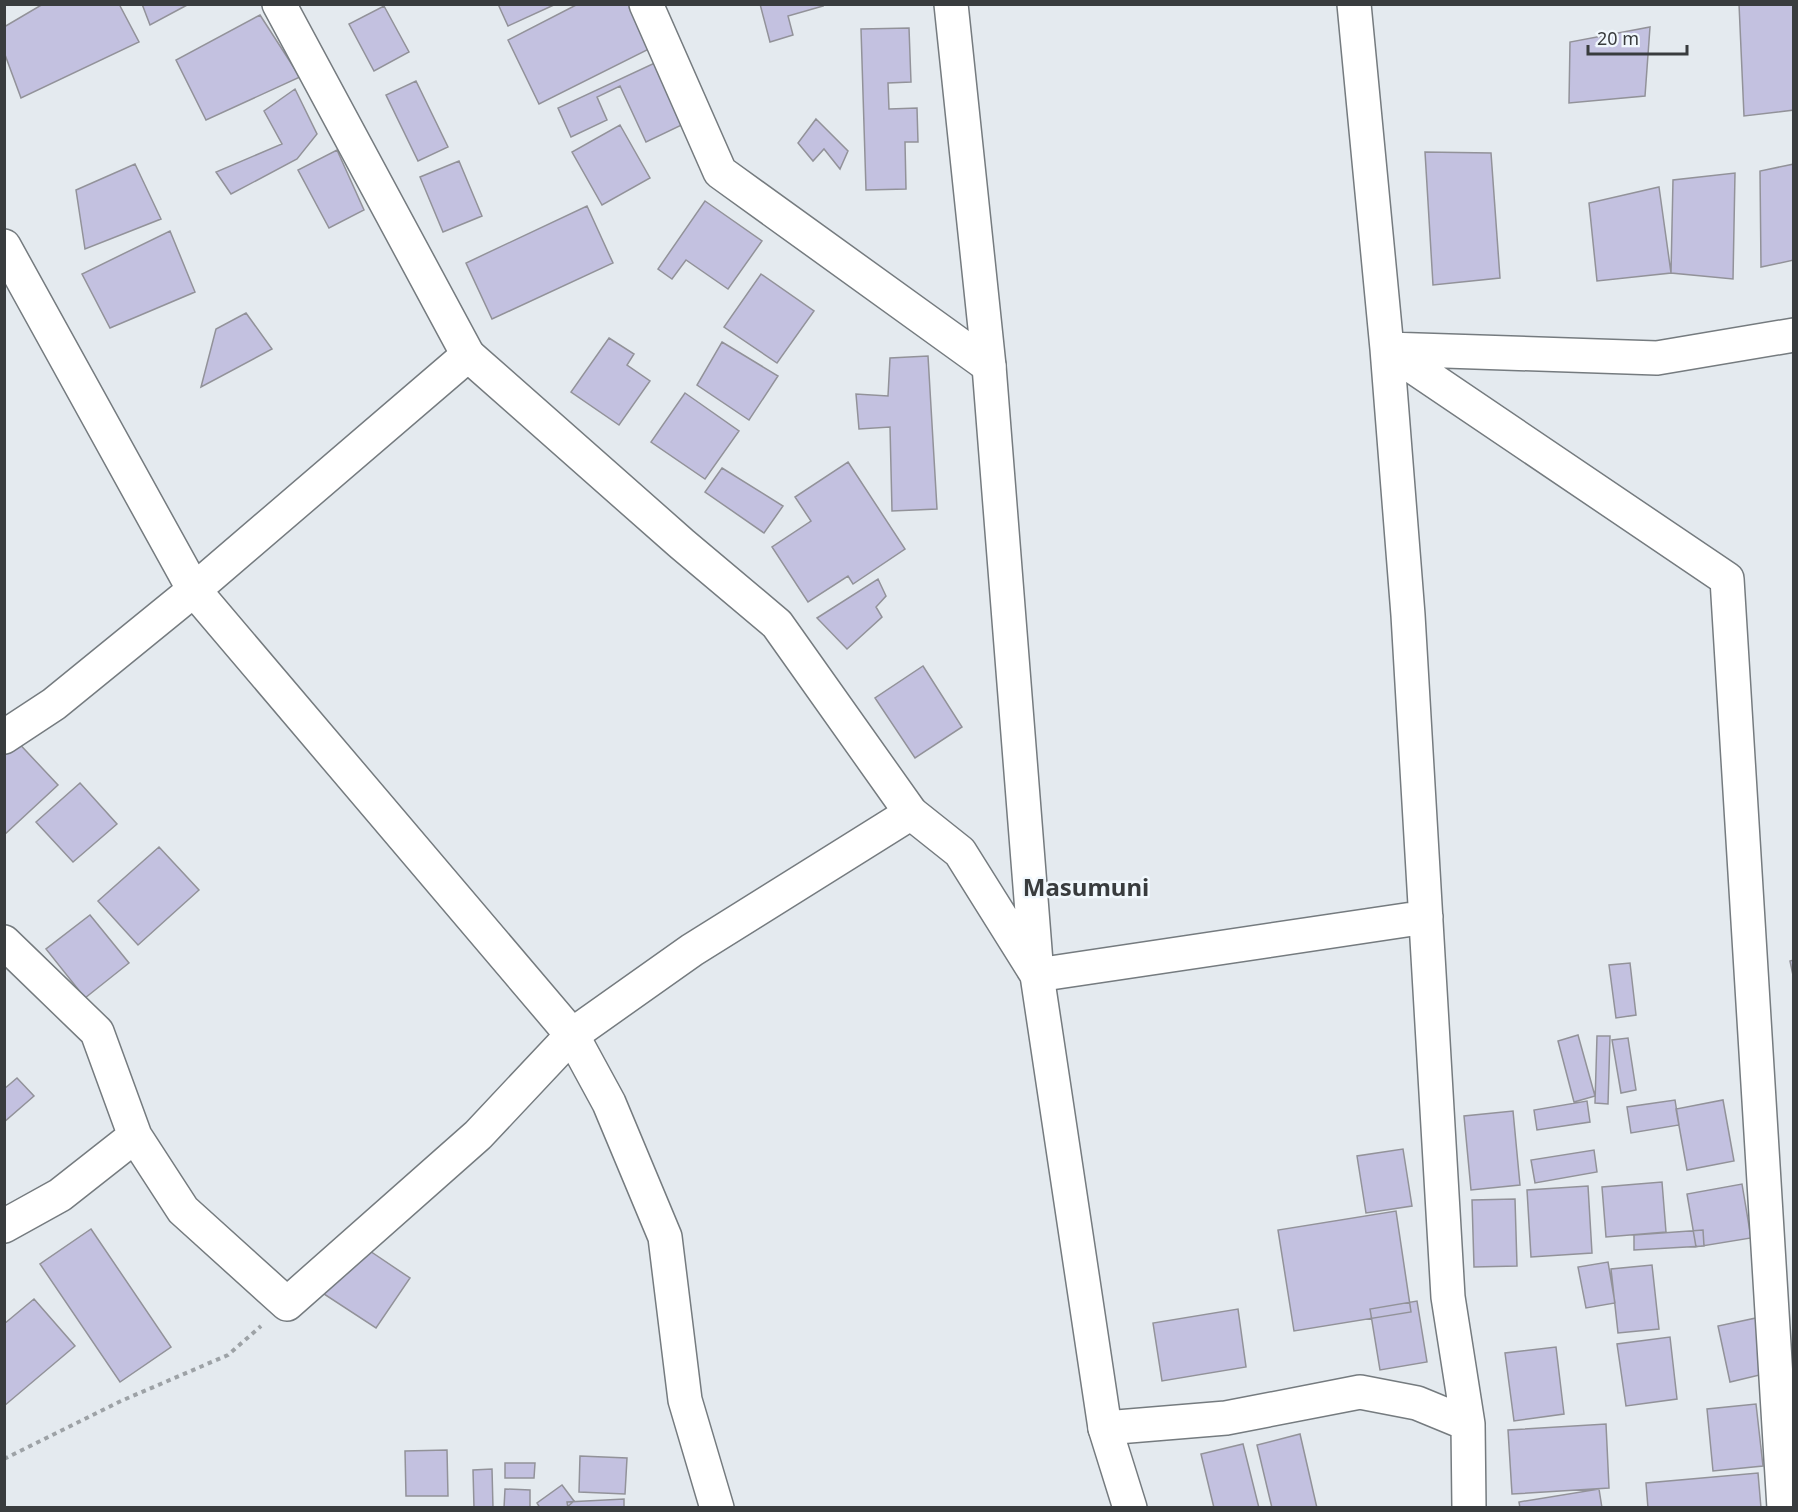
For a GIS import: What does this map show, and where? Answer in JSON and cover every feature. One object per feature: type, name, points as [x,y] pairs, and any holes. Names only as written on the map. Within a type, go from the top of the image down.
[{"type":"street","points":[[279,4],[468,355],[682,544],[777,624],[911,813],[960,852],[1037,975]]},
{"type":"street","points":[[646,4],[720,172],[989,366]]},
{"type":"street","points":[[951,4],[989,366],[1037,975],[1105,1428],[1130,1508]]},
{"type":"street","points":[[1356,5],[1408,615],[1448,1297],[1468,1424],[1468,1508]]},
{"type":"street","points":[[4,246],[194,590],[573,1035],[609,1103],[665,1237],[685,1400],[717,1508]]},
{"type":"street","points":[[1387,349],[1657,358],[1794,335]]},
{"type":"street","points":[[1387,349],[1726,579],[1784,1508]]},
{"type":"street","points":[[4,737],[54,704],[194,590],[468,355]]},
{"type":"street","points":[[4,942],[97,1032],[135,1136],[183,1210],[287,1304],[478,1135],[573,1035],[692,950],[911,813]]},
{"type":"street","points":[[1037,975],[1426,917]]},
{"type":"street","points":[[4,1226],[60,1195],[135,1136]]},
{"type":"street","points":[[1105,1428],[1226,1418],[1360,1392],[1417,1404],[1468,1424]]},
{"type":"path","points":[[4,1459],[121,1401],[228,1355],[287,1304]]},
{"type":"building","points":[[43,4],[119,4],[139,42],[21,98],[4,52],[4,27]]},
{"type":"building","points":[[142,4],[189,4],[150,25]]},
{"type":"building","points":[[498,4],[556,4],[508,26]]},
{"type":"building","points":[[578,4],[630,4],[651,48],[539,104],[508,40]]},
{"type":"building","points":[[760,4],[822,4],[823,6],[788,16],[793,35],[770,42]]},
{"type":"building","points":[[1739,4],[1794,4],[1794,110],[1744,116]]},
{"type":"building","points":[[384,6],[409,52],[374,71],[349,24]]},
{"type":"building","points":[[260,15],[300,77],[206,120],[176,60]]},
{"type":"building","points":[[1650,27],[1645,96],[1569,103],[1570,42]]},
{"type":"building","points":[[909,28],[911,82],[888,83],[889,109],[917,108],[918,142],[905,142],[906,189],[866,190],[861,29]]},
{"type":"building","points":[[659,61],[688,122],[646,142],[620,86],[597,97],[607,120],[571,137],[558,108]]},
{"type":"building","points":[[416,81],[448,147],[418,161],[386,95]]},
{"type":"building","points":[[295,89],[317,134],[297,159],[231,194],[216,172],[282,144],[264,111]]},
{"type":"building","points":[[816,119],[848,151],[840,169],[824,149],[813,161],[798,143]]},
{"type":"building","points":[[620,125],[650,178],[602,205],[572,152]]},
{"type":"building","points":[[337,150],[364,210],[329,228],[298,170]]},
{"type":"building","points":[[1425,152],[1491,153],[1500,278],[1433,285]]},
{"type":"building","points":[[459,161],[482,216],[443,232],[420,177]]},
{"type":"building","points":[[135,164],[161,219],[85,249],[76,190]]},
{"type":"building","points":[[1794,164],[1794,260],[1761,267],[1760,171]]},
{"type":"building","points":[[1735,173],[1733,279],[1671,273],[1673,180]]},
{"type":"building","points":[[1659,187],[1671,273],[1597,281],[1589,203]]},
{"type":"building","points":[[705,201],[762,241],[728,289],[686,260],[672,279],[658,269]]},
{"type":"building","points":[[587,206],[613,263],[492,319],[466,263]]},
{"type":"building","points":[[170,231],[195,292],[110,328],[82,274]]},
{"type":"building","points":[[761,274],[814,311],[777,363],[724,327]]},
{"type":"building","points":[[246,313],[272,349],[201,387],[216,329]]},
{"type":"building","points":[[609,338],[634,354],[627,365],[650,381],[619,425],[571,392]]},
{"type":"building","points":[[722,342],[778,376],[749,420],[697,385]]},
{"type":"building","points":[[928,356],[937,509],[892,511],[890,427],[859,429],[856,394],[888,396],[890,358]]},
{"type":"building","points":[[685,393],[739,431],[705,479],[651,442]]},
{"type":"building","points":[[848,462],[905,549],[853,584],[848,576],[808,602],[772,547],[811,521],[795,497]]},
{"type":"building","points":[[722,468],[783,506],[764,533],[705,492]]},
{"type":"building","points":[[878,579],[886,596],[876,607],[882,617],[847,649],[817,618]]},
{"type":"building","points":[[923,666],[962,727],[915,758],[875,698]]},
{"type":"building","points":[[12,736],[58,785],[4,835],[4,743]]},
{"type":"building","points":[[80,783],[117,824],[73,862],[36,822]]},
{"type":"building","points":[[159,847],[199,890],[138,945],[98,901]]},
{"type":"building","points":[[90,915],[129,963],[85,998],[46,949]]},
{"type":"building","points":[[1794,960],[1794,980],[1790,961]]},
{"type":"building","points":[[1630,963],[1636,1015],[1616,1018],[1609,965]]},
{"type":"building","points":[[1578,1035],[1595,1096],[1574,1102],[1558,1041]]},
{"type":"building","points":[[1597,1036],[1610,1036],[1608,1104],[1595,1103]]},
{"type":"building","points":[[1628,1038],[1636,1090],[1621,1093],[1612,1040]]},
{"type":"building","points":[[17,1078],[34,1096],[4,1122],[4,1089]]},
{"type":"building","points":[[1675,1100],[1679,1125],[1631,1133],[1627,1107]]},
{"type":"building","points":[[1723,1100],[1734,1161],[1687,1170],[1676,1109]]},
{"type":"building","points":[[1587,1101],[1590,1122],[1537,1130],[1534,1110]]},
{"type":"building","points":[[1513,1111],[1520,1185],[1471,1190],[1464,1116]]},
{"type":"building","points":[[1403,1149],[1412,1206],[1366,1213],[1357,1156]]},
{"type":"building","points":[[1594,1150],[1597,1172],[1535,1183],[1531,1160]]},
{"type":"building","points":[[1662,1182],[1666,1232],[1606,1237],[1602,1187]]},
{"type":"building","points":[[1742,1184],[1751,1238],[1696,1247],[1687,1194]]},
{"type":"building","points":[[1588,1186],[1592,1253],[1531,1257],[1527,1190]]},
{"type":"building","points":[[1515,1199],[1517,1266],[1474,1267],[1472,1200]]},
{"type":"building","points":[[1396,1211],[1411,1312],[1294,1331],[1278,1230]]},
{"type":"building","points":[[91,1229],[171,1347],[120,1382],[40,1264]]},
{"type":"building","points":[[1703,1230],[1704,1246],[1634,1250],[1634,1235]]},
{"type":"building","points":[[358,1243],[410,1278],[376,1328],[324,1294]]},
{"type":"building","points":[[1608,1262],[1615,1303],[1586,1308],[1578,1267]]},
{"type":"building","points":[[1652,1265],[1659,1329],[1618,1333],[1611,1269]]},
{"type":"building","points":[[34,1299],[75,1346],[4,1406],[4,1324]]},
{"type":"building","points":[[1417,1301],[1427,1362],[1380,1370],[1370,1309]]},
{"type":"building","points":[[1238,1309],[1246,1367],[1162,1381],[1153,1323]]},
{"type":"building","points":[[1756,1318],[1768,1373],[1730,1382],[1718,1326]]},
{"type":"building","points":[[1670,1337],[1677,1399],[1626,1406],[1617,1344]]},
{"type":"building","points":[[1556,1347],[1564,1414],[1514,1421],[1505,1353]]},
{"type":"building","points":[[1756,1404],[1763,1466],[1713,1471],[1707,1409]]},
{"type":"building","points":[[1606,1424],[1609,1488],[1512,1494],[1508,1430]]},
{"type":"building","points":[[1300,1434],[1317,1508],[1272,1508],[1257,1445]]},
{"type":"building","points":[[1243,1444],[1259,1508],[1214,1508],[1201,1454]]},
{"type":"building","points":[[447,1450],[448,1496],[406,1496],[405,1451]]},
{"type":"building","points":[[580,1456],[627,1458],[625,1494],[579,1492]]},
{"type":"building","points":[[505,1463],[535,1463],[534,1478],[505,1478]]},
{"type":"building","points":[[492,1469],[493,1508],[474,1508],[473,1470]]},
{"type":"building","points":[[1758,1473],[1761,1508],[1648,1508],[1646,1483]]},
{"type":"building","points":[[562,1485],[574,1501],[566,1508],[540,1508],[537,1503]]},
{"type":"building","points":[[505,1489],[530,1490],[530,1508],[504,1508]]},
{"type":"building","points":[[1599,1489],[1602,1508],[1520,1508],[1519,1502]]},
{"type":"building","points":[[624,1499],[624,1508],[568,1508],[567,1502]]},
{"type":"district","name":"Masumuni","points":[[1086,886]]}]
